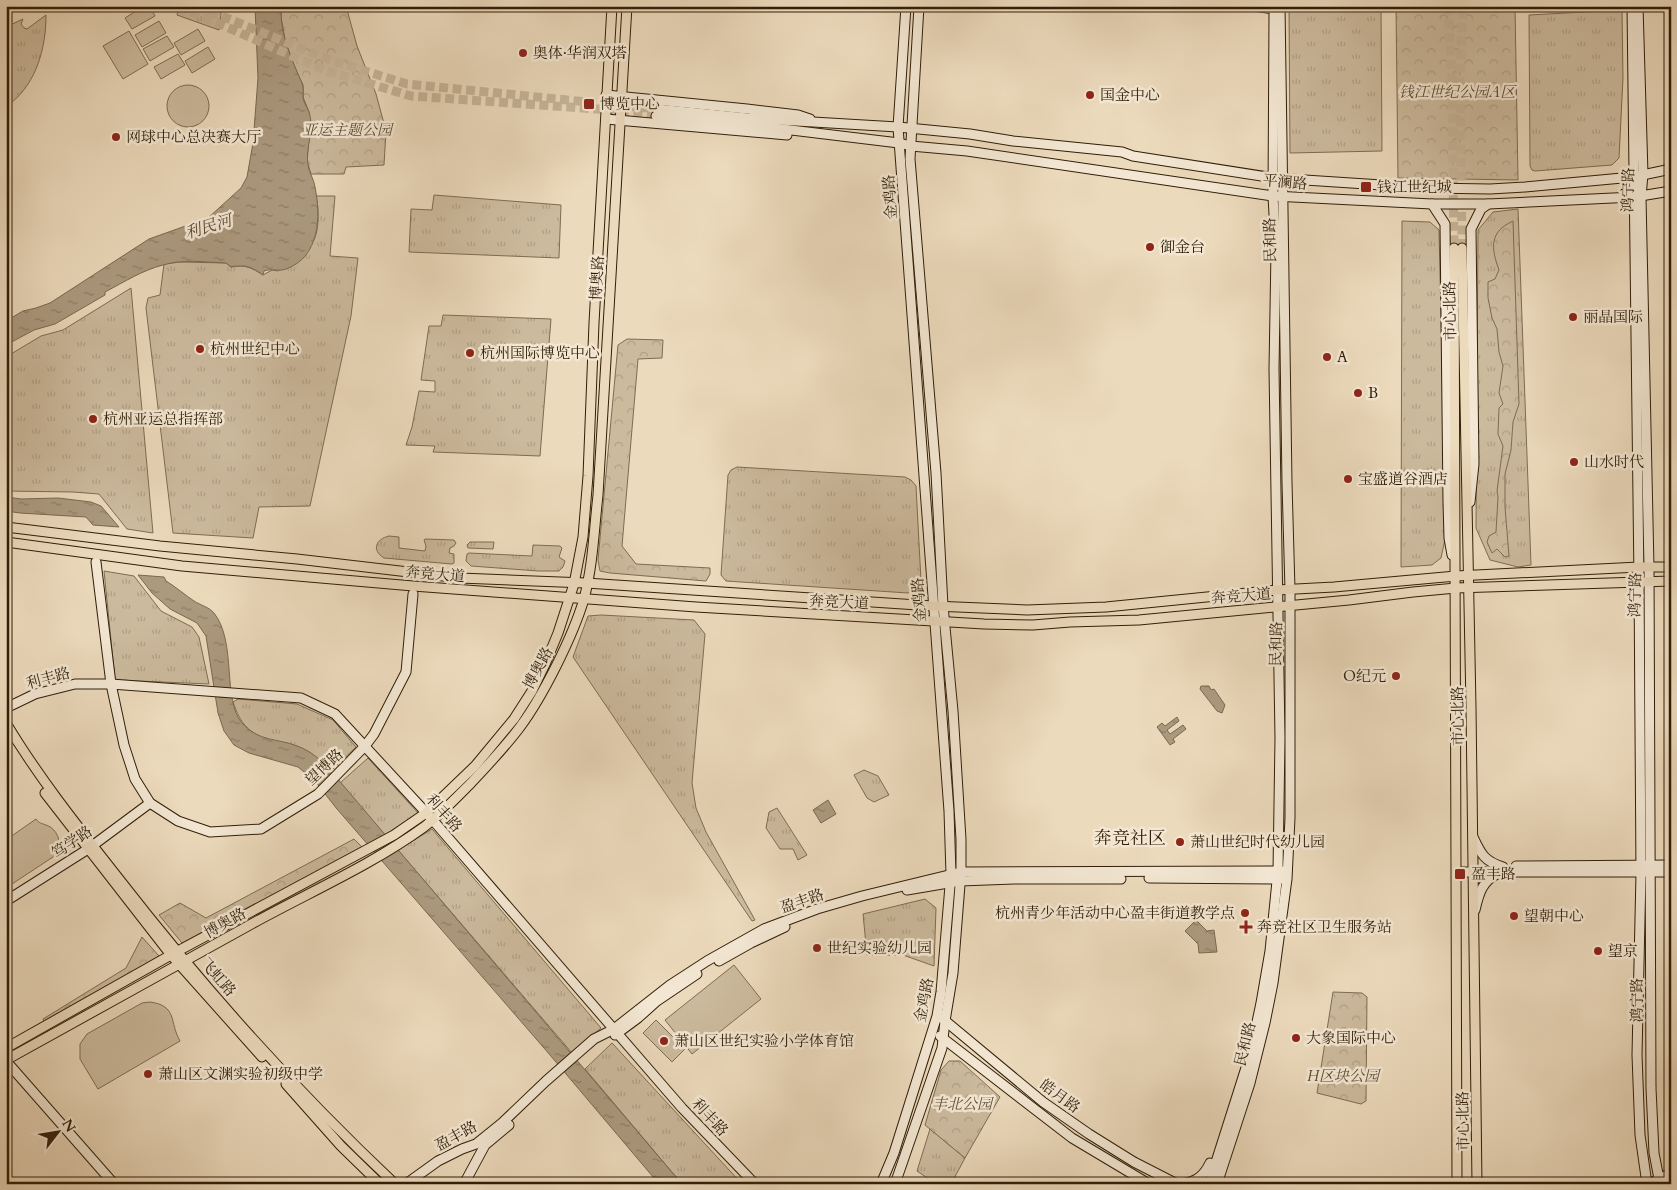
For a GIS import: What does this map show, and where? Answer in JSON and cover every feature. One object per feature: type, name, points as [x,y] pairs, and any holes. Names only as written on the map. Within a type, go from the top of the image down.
[{"type":"main road","name":"博奥路","points":[[6,1061],[375,858],[396,839],[455,799],[520,727],[558,660],[584,599],[592,557],[598,495],[620,120],[613,96],[612,6]]},
{"type":"main road","points":[[617,6],[613,96],[747,108],[798,115],[815,121]]},
{"type":"main road","name":"博奥路","points":[[429,816],[475,766],[514,718],[532,691],[558,633],[574,584],[583,537],[588,476],[594,323],[606,118],[613,96],[626,30],[625,6]]},
{"type":"main road","name":"金鸡路","points":[[894,1184],[942,1048],[942,982],[951,878],[949,811],[898,126],[906,6]]},
{"type":"main road","name":"金鸡路","points":[[881,1184],[894,1153],[932,1031],[941,1018],[953,973],[961,877],[962,839],[954,711],[943,606],[937,478],[910,159],[919,6]]},
{"type":"main road","points":[[1253,6],[1277,8]]},
{"type":"main road","name":"鸿宁路","points":[[1632,6],[1633,177],[1637,197],[1649,567],[1644,581]]},
{"type":"main road","name":"鸿宁路","points":[[1638,6],[1643,174],[1637,197],[1639,567],[1644,581],[1645,869],[1651,1088],[1654,1153],[1659,1182]]},
{"type":"main road","name":"民和路","points":[[1217,1184],[1250,1082],[1265,1023],[1273,983],[1288,875],[1290,818],[1290,590],[1278,196],[1277,8]]},
{"type":"main road","points":[[815,121],[799,122],[657,112],[900,146]]},
{"type":"main road","points":[[606,118],[900,146]]},
{"type":"main road","name":"平澜路","points":[[815,121],[898,126],[1013,141],[1122,152],[1133,156],[1278,178],[1390,186],[1490,189],[1633,177],[1671,169]]},
{"type":"main road","name":"平澜路","points":[[900,146],[967,151],[1278,196],[1432,204],[1488,204],[1637,197],[1671,191]]},
{"type":"main road","name":"民和路","points":[[1209,1184],[1250,1055],[1270,951],[1277,875],[1280,738],[1274,370],[1278,196]]},
{"type":"main road","points":[[1432,204],[1445,224],[1449,538],[1456,576]]},
{"type":"main road","points":[[1468,527],[1474,464],[1471,229],[1481,209],[1488,204]]},
{"type":"main road","name":"市心北路","points":[[1457,1184],[1456,576],[1458,248],[1468,527],[1478,1184]]},
{"type":"main road","name":"奔竞大道","points":[[6,528],[160,546],[297,558],[460,578],[1027,610],[1106,607],[1277,590],[1456,576],[1671,567]]},
{"type":"main road","name":"奔竞大道","points":[[6,542],[182,566],[570,598],[945,622],[1033,625],[1139,620],[1456,588],[1671,581]]},
{"type":"main road","points":[[96,562],[111,684],[124,746],[135,779],[150,803]]},
{"type":"main road","name":"望博路","points":[[150,803],[178,821],[210,832],[238,832],[261,829],[318,794],[343,770],[374,734],[406,672],[413,594]]},
{"type":"main road","name":"利丰路","points":[[6,708],[34,694],[75,684],[111,684],[301,698],[335,714],[429,816],[682,1108],[755,1184]]},
{"type":"main road","name":"飞虹路","points":[[6,723],[26,756],[90,847]]},
{"type":"main road","name":"飞虹路","points":[[6,735],[49,798],[174,953],[293,1084],[395,1184]]},
{"type":"main road","name":"笃学路","points":[[6,901],[90,847],[150,803]]},
{"type":"main road","points":[[1472,837],[1484,858],[1503,869]]},
{"type":"main road","name":"博奥路","points":[[6,1048],[174,953],[369,849],[396,839]]},
{"type":"main road","points":[[1645,869],[1671,865]]},
{"type":"main road","points":[[1457,869],[1645,869],[1671,872]]},
{"type":"main road","points":[[1474,918],[1480,891],[1485,883],[1503,869]]},
{"type":"main road","name":"鸿宁路","points":[[1645,869],[1637,1088],[1640,1135],[1648,1184]]},
{"type":"main road","name":"盈丰路","points":[[464,1184],[486,1145],[551,1083],[597,1043],[616,1031],[670,985],[707,961],[764,930],[817,909],[862,896],[961,877],[1288,875]]},
{"type":"main road","name":"飞虹路","points":[[183,963],[341,1146],[380,1184]]},
{"type":"main road","name":"皓月路","points":[[941,1018],[996,1064],[1069,1120],[1134,1162],[1179,1184]]},
{"type":"main road","name":"盈丰路","points":[[406,1184],[438,1161],[462,1148],[476,1144],[502,1124],[594,1039],[616,1031]]},
{"type":"main road","name":"皓月路","points":[[932,1031],[1072,1138],[1149,1184]]},
{"type":"main road","points":[[6,1061],[114,1184]]},
{"type":"main road","points":[[1179,1184],[1189,1183],[1206,1174],[1224,1126],[1230,1117]]},
{"type":"main road","points":[[1222,1184],[1234,1142],[1233,1133]]},
{"type":"main road","points":[[1648,1184],[1659,1182],[1671,1173]]},
{"type":"green space","points":[[144,6],[150,6],[155,16],[132,29],[125,18]]},
{"type":"green space","points":[[179,6],[222,6],[219,30],[177,15]]},
{"type":"green space","name":"亚运主题公园","points":[[281,6],[346,6],[357,46],[376,94],[386,131],[384,165],[346,167],[344,174],[311,174],[307,161],[309,112],[303,97],[303,85],[285,40]]},
{"type":"green space","points":[[1289,6],[1381,6],[1382,151],[1290,153]]},
{"type":"green space","name":"钱江世纪公园A区","points":[[1396,6],[1515,6],[1518,180],[1398,178]]},
{"type":"green space","points":[[1622,10],[1623,78],[1619,158],[1612,165],[1532,170],[1530,166],[1529,15]]},
{"type":"green space","points":[[46,15],[42,51],[34,74],[20,95],[11,103],[6,94],[6,27],[23,19],[21,24],[27,29]]},
{"type":"green space","points":[[159,21],[166,33],[142,47],[135,35]]},
{"type":"green space","points":[[198,29],[205,41],[181,55],[174,43]]},
{"type":"green space","points":[[129,31],[148,64],[123,79],[103,46]]},
{"type":"green space","points":[[167,36],[174,47],[150,61],[143,49]]},
{"type":"green space","points":[[208,47],[215,59],[192,73],[185,61]]},
{"type":"green space","points":[[178,54],[185,65],[161,79],[154,67]]},
{"type":"green space","points":[[192,85],[200,88],[206,94],[209,106],[206,118],[200,124],[184,127],[176,124],[170,118],[167,102],[170,94],[176,88]]},
{"type":"green space","points":[[434,195],[561,205],[559,258],[409,252],[411,209],[432,210]]},
{"type":"green space","name":"杭州世纪中心","points":[[316,196],[335,196],[330,256],[358,258],[351,316],[310,506],[259,507],[253,538],[173,533],[146,308],[148,298],[160,295],[164,264],[180,262],[226,263],[231,267],[248,267],[263,275],[272,270],[278,271],[305,250],[315,239],[318,220]]},
{"type":"green space","points":[[1518,209],[1531,565],[1518,567],[1490,560],[1476,528],[1478,230],[1493,212]]},
{"type":"green space","points":[[1402,221],[1430,222],[1439,230],[1446,535],[1441,558],[1432,565],[1401,567]]},
{"type":"green space","points":[[1513,221],[1519,404],[1513,422],[1511,450],[1505,474],[1505,507],[1509,556],[1505,557],[1497,549],[1492,553],[1487,542],[1489,536],[1496,532],[1497,491],[1503,446],[1498,434],[1499,408],[1503,404],[1499,393],[1503,366],[1499,352],[1497,329],[1492,318],[1488,298],[1488,282],[1495,279],[1499,270],[1494,255],[1496,236],[1505,225]]},
{"type":"green space","points":[[131,288],[153,533],[127,529],[99,494],[6,491],[6,358],[41,336],[63,330]]},
{"type":"green space","name":"杭州国际博览中心","points":[[443,315],[551,319],[540,456],[433,452],[435,446],[406,445],[412,427],[419,391],[435,392],[435,381],[421,380],[429,326],[441,326]]},
{"type":"green space","points":[[627,339],[663,340],[662,358],[638,359],[622,546],[636,564],[710,568],[710,574],[706,581],[600,571],[598,560],[618,345]]},
{"type":"green space","points":[[737,467],[905,477],[911,480],[916,486],[921,581],[916,588],[908,593],[726,581],[721,575],[728,475],[731,470]]},
{"type":"green space","points":[[389,536],[399,537],[399,548],[425,551],[425,539],[454,540],[456,543],[450,548],[449,553],[454,554],[454,563],[384,558],[377,552],[376,548],[378,542]]},
{"type":"green space","points":[[470,542],[494,542],[493,549],[468,548],[467,545]]},
{"type":"green space","points":[[533,545],[560,546],[562,548],[559,557],[565,561],[563,567],[559,571],[538,571],[471,566],[466,561],[467,554],[469,553],[532,556]]},
{"type":"green space","points":[[104,571],[134,576],[161,611],[192,627],[199,637],[209,684],[115,680]]},
{"type":"green space","points":[[588,616],[694,620],[705,634],[692,783],[696,808],[706,832],[755,920],[752,921],[573,657]]},
{"type":"green space","points":[[238,699],[297,704],[333,720],[356,747],[331,771],[304,749],[273,741],[252,732],[243,723],[236,710],[233,702]]},
{"type":"green space","points":[[368,758],[418,813],[385,835],[340,783]]},
{"type":"green space","points":[[864,770],[878,776],[889,795],[874,802],[867,798],[854,775]]},
{"type":"green space","points":[[777,808],[807,855],[798,860],[793,849],[780,849],[766,828],[769,812]]},
{"type":"green space","points":[[36,819],[56,833],[60,845],[59,853],[6,888],[6,840]]},
{"type":"green space","points":[[432,829],[601,1028],[572,1053],[398,850]]},
{"type":"green space","points":[[354,839],[362,847],[182,943],[159,915],[180,903],[206,918]]},
{"type":"green space","points":[[925,899],[936,908],[934,966],[903,955],[867,955],[863,914]]},
{"type":"green space","points":[[142,937],[159,956],[45,1023],[43,1019],[126,968]]},
{"type":"green space","points":[[734,965],[761,999],[692,1054],[665,1020]]},
{"type":"green space","name":"H区块公园","points":[[1333,992],[1362,993],[1367,997],[1366,1101],[1361,1104],[1317,1093]]},
{"type":"green space","points":[[142,1003],[159,1004],[169,1011],[180,1041],[98,1089],[80,1059],[80,1044],[87,1034]]},
{"type":"green space","name":"萧山区世纪实验小学体育馆","points":[[656,1020],[685,1049],[672,1062],[643,1033]]},
{"type":"green space","points":[[612,1043],[742,1184],[682,1184],[585,1069]]},
{"type":"green space","name":"丰北公园","points":[[949,1061],[960,1061],[1000,1097],[965,1158],[925,1125],[941,1070]]},
{"type":"green space","points":[[930,1129],[965,1158],[951,1184],[936,1184],[917,1171]]},
{"type":"water","name":"利民河","points":[[255,6],[281,6],[284,36],[303,85],[303,98],[311,118],[307,159],[314,184],[318,210],[316,234],[306,255],[286,269],[267,270],[264,271],[263,275],[248,267],[231,267],[226,263],[186,261],[156,267],[105,292],[105,295],[55,324],[34,330],[6,345],[6,321],[23,311],[50,303],[149,239],[208,218],[241,188],[247,177],[253,143],[258,78]]},
{"type":"water","points":[[6,497],[21,499],[58,498],[91,502],[101,506],[119,527],[93,525],[86,517],[6,511]]},
{"type":"water","points":[[138,575],[164,577],[166,581],[214,613],[221,625],[225,639],[232,700],[236,713],[242,723],[262,737],[290,743],[307,750],[327,767],[682,1184],[659,1184],[314,780],[298,767],[249,753],[234,745],[224,731],[218,713],[206,636],[197,623],[170,609],[152,593]]},
{"type":"water","points":[[1201,686],[1209,686],[1211,690],[1214,689],[1225,705],[1222,713],[1217,711],[1200,689]]},
{"type":"water","points":[[1177,717],[1179,721],[1167,730],[1170,734],[1183,725],[1186,729],[1173,739],[1175,742],[1170,745],[1157,727],[1162,723],[1165,726]]},
{"type":"water","points":[[828,800],[836,814],[821,823],[813,810]]},
{"type":"water","points":[[1196,920],[1207,931],[1214,930],[1217,952],[1199,953],[1198,944],[1185,931]]},
{"type":"tunnel","points":[[179,6],[324,70],[411,96],[597,109],[656,116]]},
{"type":"tunnel","points":[[197,6],[330,60],[407,84],[657,109]]},
{"type":"tunnel","points":[[1448,6],[1452,80],[1454,248]]},
{"type":"tunnel","points":[[1462,248],[1460,80],[1463,6]]},
{"type":"place","name":"奥体·华润双塔","points":[[523,53]]},
{"type":"place","name":"国金中心","points":[[1090,95]]},
{"type":"place","name":"博览中心","points":[[589,104]]},
{"type":"place","name":"网球中心总决赛大厅","points":[[116,137]]},
{"type":"place","name":"钱江世纪城","points":[[1366,187]]},
{"type":"place","name":"御金台","points":[[1150,247]]},
{"type":"place","name":"丽晶国际","points":[[1573,317]]},
{"type":"place","name":"杭州世纪中心","points":[[200,349]]},
{"type":"place","name":"杭州国际博览中心","points":[[470,353]]},
{"type":"place","name":"A","points":[[1327,357]]},
{"type":"place","name":"B","points":[[1358,393]]},
{"type":"place","name":"杭州亚运总指挥部","points":[[93,419]]},
{"type":"place","name":"山水时代","points":[[1574,462]]},
{"type":"place","name":"宝盛道谷酒店","points":[[1348,479]]},
{"type":"place","name":"O纪元","points":[[1396,676]]},
{"type":"place","name":"萧山世纪时代幼儿园","points":[[1180,842]]},
{"type":"place","name":"盈丰路","points":[[1460,874]]},
{"type":"place","name":"杭州青少年活动中心盈丰街道教学点","points":[[1245,913]]},
{"type":"place","name":"望朝中心","points":[[1514,916]]},
{"type":"place","name":"奔竞社区卫生服务站","points":[[1246,927]]},
{"type":"place","name":"世纪实验幼儿园","points":[[817,948]]},
{"type":"place","name":"望京","points":[[1598,951]]},
{"type":"place","name":"大象国际中心","points":[[1296,1038]]},
{"type":"place","name":"萧山区世纪实验小学体育馆","points":[[664,1041]]},
{"type":"place","name":"萧山区文渊实验初级中学","points":[[148,1074]]},
{"type":"district","name":"奔竞社区","points":[[1130,838]]}]
